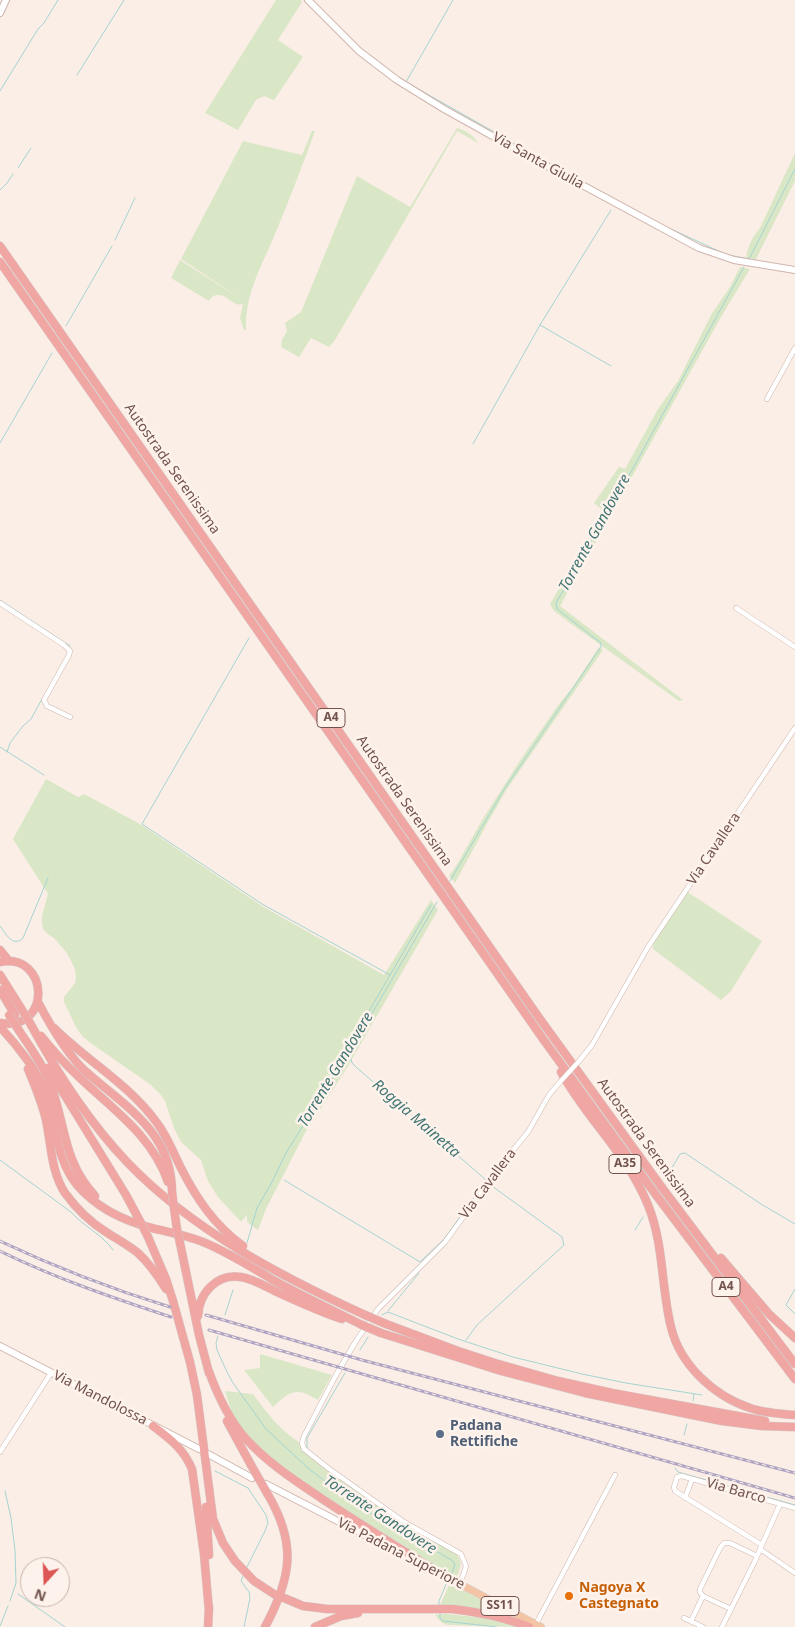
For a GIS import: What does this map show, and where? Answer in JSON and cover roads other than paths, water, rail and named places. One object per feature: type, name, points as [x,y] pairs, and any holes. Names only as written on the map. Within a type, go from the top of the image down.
[{"type":"highway","name":"Autostrada Serenissima","points":[[0,246],[540,1019],[663,1189],[795,1364]]},
{"type":"highway","name":"Autostrada Serenissima","points":[[0,262],[543,1039],[656,1195],[795,1378]]},
{"type":"highway","points":[[0,950],[10,961]]},
{"type":"highway","points":[[0,962],[10,961],[18,963],[31,971],[39,986],[38,1002],[30,1015],[24,1020],[9,1024],[0,1023]]},
{"type":"highway","points":[[0,975],[16,1013]]},
{"type":"highway","points":[[0,990],[16,1013],[126,1195],[148,1237],[166,1279],[174,1301],[197,1395],[211,1510],[218,1531],[229,1552],[243,1570],[254,1581],[280,1597],[303,1606],[318,1608],[470,1611],[535,1626]]},
{"type":"highway","points":[[0,1000],[16,1013]]},
{"type":"highway","points":[[38,1002],[75,1060],[138,1114],[155,1137],[165,1156],[170,1172],[177,1230],[199,1335],[216,1397],[267,1493],[282,1524],[285,1535],[288,1563],[286,1579],[282,1593],[265,1627]]},
{"type":"highway","points":[[0,1027],[35,1072],[45,1090],[60,1155],[72,1178],[85,1193],[118,1216],[132,1222],[208,1243],[287,1287],[381,1333],[501,1371],[585,1393],[722,1421],[762,1426],[795,1427]]},
{"type":"highway","points":[[24,1027],[139,1132],[159,1161],[172,1192]]},
{"type":"highway","points":[[24,1027],[50,1083],[66,1144],[75,1168],[83,1182],[102,1202],[132,1222]]},
{"type":"highway","points":[[24,1027],[92,1119],[127,1162],[179,1208],[234,1246],[279,1272],[364,1315],[386,1324],[467,1354],[558,1381],[748,1419],[795,1422]]},
{"type":"highway","points":[[54,1028],[76,1049],[134,1096],[157,1123],[192,1189],[213,1219],[238,1242],[279,1272]]},
{"type":"highway","name":"A35","points":[[543,1039],[565,1080],[630,1171],[648,1205],[660,1249],[672,1330],[688,1361],[705,1382],[735,1402],[760,1411],[795,1415]]},
{"type":"highway","points":[[21,1054],[41,1102],[58,1180],[63,1190],[86,1217],[137,1253],[152,1267],[174,1301]]},
{"type":"highway","points":[[663,1189],[769,1314],[795,1338]]},
{"type":"highway","points":[[199,1335],[198,1309],[203,1295],[213,1284],[220,1280],[235,1277],[257,1282],[324,1314],[362,1325]]},
{"type":"highway","points":[[208,1369],[219,1396],[236,1426],[247,1440],[267,1459],[344,1514],[441,1574]]},
{"type":"highway","points":[[153,1426],[182,1450],[192,1469],[204,1554],[209,1611]]},
{"type":"highway","points":[[202,1432],[210,1563],[208,1627]]},
{"type":"highway","points":[[315,1627],[350,1614],[420,1612],[435,1609]]},
{"type":"main road","name":"Via Padana Superiore","points":[[441,1574],[535,1626]]},
{"type":"street","points":[[0,13],[6,0]]},
{"type":"street","name":"Via Santa Giulia","points":[[308,0],[359,51],[397,80],[521,152],[699,248],[734,260],[795,270]]},
{"type":"street","points":[[767,399],[795,348]]},
{"type":"street","points":[[0,603],[64,645],[70,651],[44,700],[47,706],[70,718]]},
{"type":"street","points":[[736,608],[795,647]]},
{"type":"street","name":"Via Cavallera","points":[[459,1584],[467,1559],[458,1551],[404,1522],[309,1453],[304,1449],[302,1443],[304,1436],[356,1340],[378,1309],[445,1242],[504,1161],[528,1132],[549,1095],[592,1045],[648,948],[795,728]]},
{"type":"street","name":"Via Mandolossa","points":[[0,1346],[199,1449]]},
{"type":"street","points":[[0,1452],[51,1373]]},
{"type":"street","points":[[208,1454],[252,1478]]},
{"type":"street","points":[[535,1626],[615,1475]]},
{"type":"street","name":"Via Barco","points":[[795,1508],[679,1476],[674,1486],[675,1491],[761,1547],[795,1573]]},
{"type":"street","name":"Via Barco","points":[[685,1498],[692,1479]]},
{"type":"street","name":"Via Padana Superiore","points":[[266,1484],[441,1574]]},
{"type":"street","name":"Via Barco","points":[[722,1627],[780,1504]]},
{"type":"street","points":[[731,1609],[703,1596],[700,1589],[722,1545],[730,1543],[757,1556]]},
{"type":"street","points":[[691,1621],[703,1596]]},
{"type":"street","points":[[684,1618],[703,1627]]},
{"type":"waterway","points":[[0,91],[58,0]]},
{"type":"waterway","points":[[77,75],[124,0]]},
{"type":"waterway","points":[[453,0],[406,82],[563,171]]},
{"type":"waterway","points":[[18,168],[31,148]]},
{"type":"waterway","name":"Torrente Gandovere","points":[[729,255],[749,259],[795,169]]},
{"type":"waterway","points":[[0,190],[13,174]]},
{"type":"waterway","points":[[115,240],[135,198]]},
{"type":"waterway","points":[[473,444],[540,325],[611,210]]},
{"type":"waterway","points":[[671,229],[725,254]]},
{"type":"waterway","points":[[66,326],[112,246]]},
{"type":"waterway","name":"Torrente Gandovere","points":[[450,881],[505,788],[601,647],[601,643],[557,609],[556,603],[616,499],[744,267]]},
{"type":"waterway","points":[[540,325],[611,366]]},
{"type":"waterway","points":[[0,443],[52,353]]},
{"type":"waterway","points":[[0,600],[70,646]]},
{"type":"waterway","points":[[249,638],[142,824],[262,904],[390,975]]},
{"type":"waterway","points":[[7,752],[10,743],[31,719],[42,699]]},
{"type":"waterway","points":[[0,747],[44,775]]},
{"type":"waterway","points":[[0,926],[13,941],[19,941],[23,938],[48,878]]},
{"type":"waterway","name":"Torrente Gandovere","points":[[247,1243],[257,1208],[286,1153],[336,1073],[345,1054],[357,1039],[437,902]]},
{"type":"waterway","name":"Roggia Mainetta","points":[[348,1047],[431,905]]},
{"type":"waterway","name":"Roggia Mainetta","points":[[350,1055],[352,1063],[356,1067],[486,1180]]},
{"type":"waterway","points":[[669,1173],[680,1154],[685,1153],[761,1204],[795,1224]]},
{"type":"waterway","points":[[0,1160],[71,1212],[113,1250]]},
{"type":"waterway","points":[[284,1180],[420,1262],[444,1239],[485,1182],[485,1179]]},
{"type":"waterway","points":[[466,1340],[477,1325],[564,1245],[562,1237],[492,1186]]},
{"type":"waterway","points":[[635,1230],[643,1217]]},
{"type":"waterway","points":[[388,1311],[419,1273]]},
{"type":"waterway","points":[[795,1289],[786,1305],[795,1314]]},
{"type":"waterway","name":"Torrente Gandovere","points":[[225,1315],[233,1290]]},
{"type":"waterway","points":[[382,1315],[388,1312],[458,1339],[513,1357],[626,1383],[702,1395]]},
{"type":"waterway","name":"Torrente Gandovere","points":[[218,1336],[217,1350],[227,1372],[266,1429],[309,1469],[357,1505],[453,1561],[455,1565],[451,1575]]},
{"type":"waterway","points":[[360,1350],[368,1337]]},
{"type":"waterway","points":[[307,1448],[307,1438],[345,1373]]},
{"type":"waterway","points":[[693,1401],[694,1394]]},
{"type":"waterway","points":[[106,1406],[130,1418]]},
{"type":"waterway","points":[[684,1435],[687,1424]]},
{"type":"waterway","points":[[675,1468],[678,1472],[795,1505]]},
{"type":"waterway","points":[[215,1471],[248,1488],[266,1515],[268,1523],[246,1569]]},
{"type":"waterway","points":[[5,1491],[15,1550],[16,1583],[10,1601]]},
{"type":"waterway","points":[[243,1576],[241,1581],[249,1592],[250,1598],[244,1627]]},
{"type":"waterway","name":"Torrente Gandovere","points":[[439,1606],[439,1601],[447,1582]]},
{"type":"waterway","points":[[18,1594],[65,1627]]},
{"type":"waterway","points":[[0,1626],[8,1606]]},
{"type":"waterway","name":"Torrente Gandovere","points":[[440,1613],[440,1618],[443,1621],[497,1627]]},
{"type":"railway","points":[[0,1241],[84,1277],[170,1307]]},
{"type":"railway","points":[[0,1251],[84,1287],[171,1317]]},
{"type":"railway","points":[[206,1315],[362,1360],[795,1473]]},
{"type":"railway","points":[[209,1330],[795,1498]]},
{"type":"place","name":"Padana Rettifiche","points":[[440,1434]]},
{"type":"place","name":"Nagoya X Castegnato","points":[[569,1596]]}]
